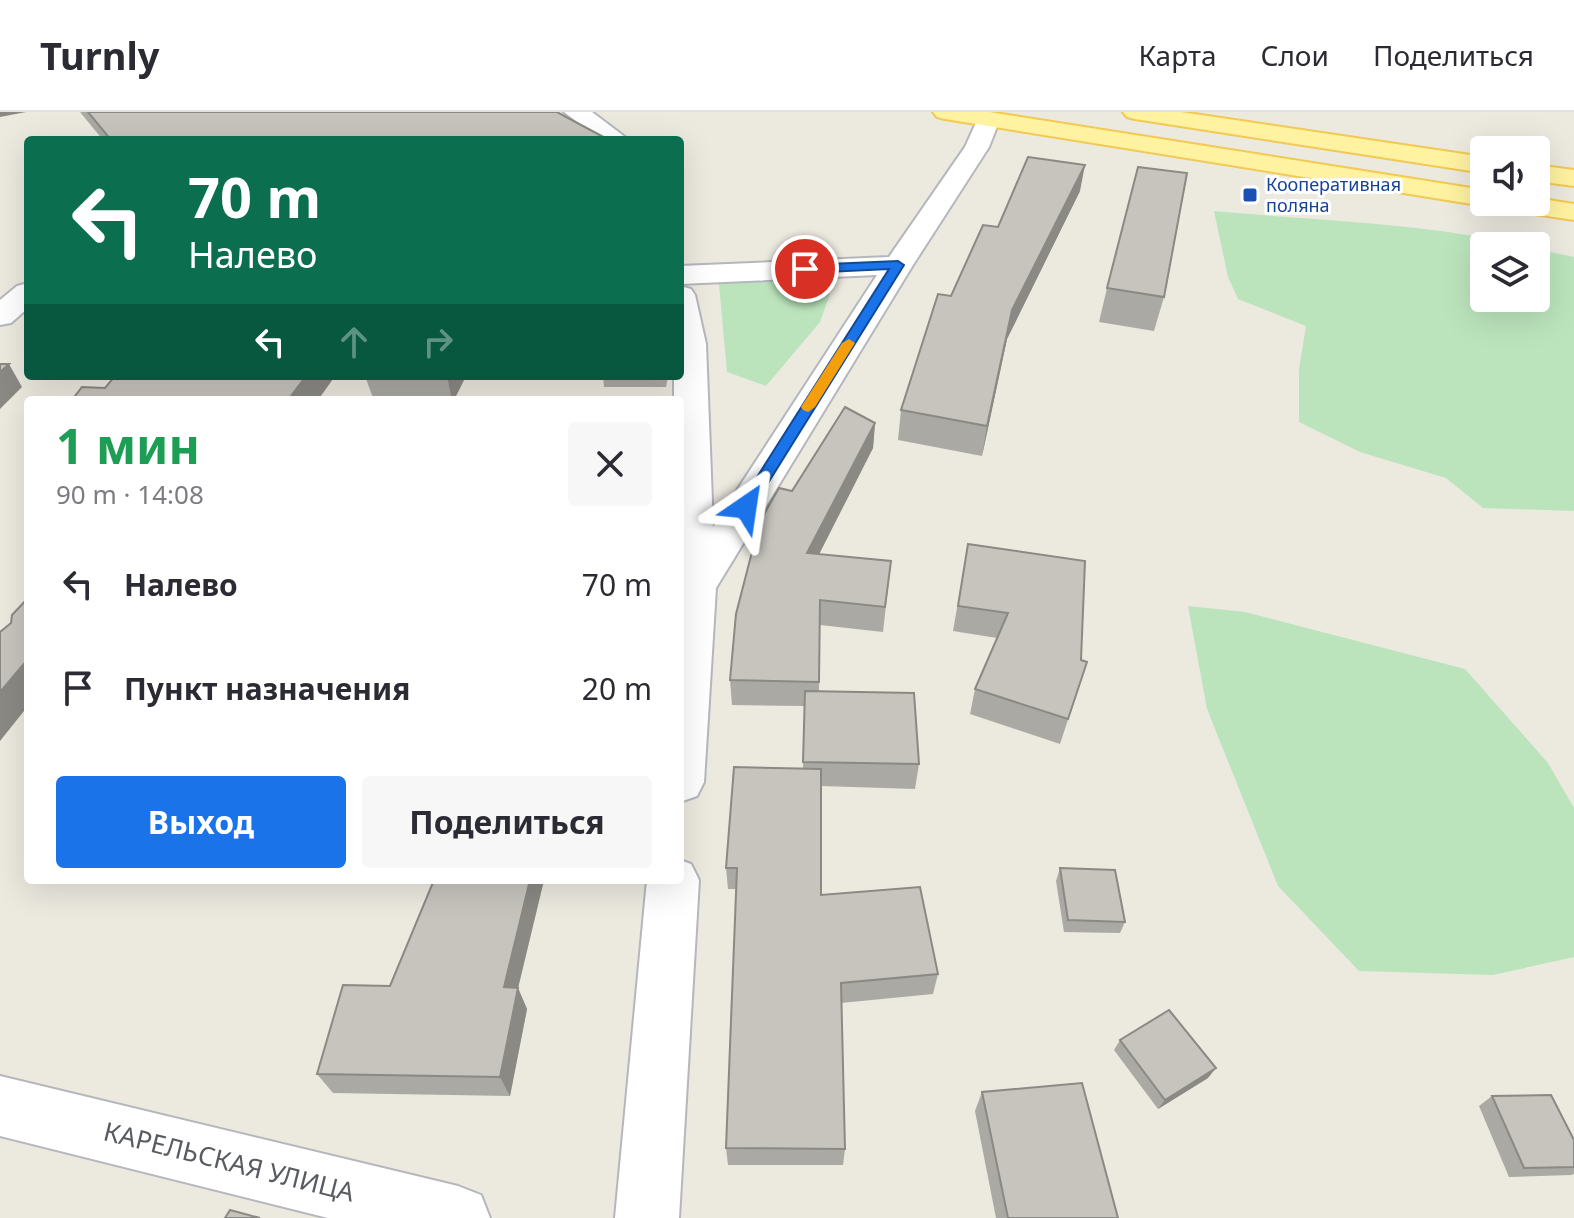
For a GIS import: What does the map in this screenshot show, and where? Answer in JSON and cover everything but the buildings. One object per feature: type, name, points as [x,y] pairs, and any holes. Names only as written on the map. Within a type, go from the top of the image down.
[{"type":"main road","points":[[945,112],[1470,196]]},
{"type":"main road","points":[[1135,112],[1470,163]]},
{"type":"main road","points":[[1550,175],[1574,178]]},
{"type":"main road","points":[[1550,208],[1574,212]]},
{"type":"street","points":[[576,112],[611,136]]},
{"type":"street","points":[[695,588],[898,265],[977,147],[988,119]]},
{"type":"street","points":[[684,275],[898,265]]},
{"type":"street","points":[[0,316],[24,295]]},
{"type":"street","points":[[684,315],[690,344],[695,588],[684,730]]},
{"type":"street","points":[[647,1218],[673,884]]},
{"type":"street","name":"КАРЕЛЬСКАЯ УЛИЦА","points":[[0,1106],[458,1218]]},
{"type":"green space","points":[[1214,211],[1408,227],[1470,236],[1470,312],[1550,312],[1550,252],[1574,257],[1574,511],[1483,508],[1446,478],[1360,452],[1299,422],[1299,369],[1306,326],[1238,299],[1228,277]]},
{"type":"green space","points":[[756,278],[801,284],[830,294],[820,322],[766,386],[727,372],[719,284]]},
{"type":"green space","points":[[1188,606],[1245,612],[1465,669],[1548,763],[1574,808],[1574,957],[1493,975],[1359,971],[1278,886],[1207,709]]},
{"type":"slow traffic","points":[[808,407],[849,343]]},
{"type":"place","name":"Кооперативная поляна","points":[[1250,195]]},
{"type":"route","points":[[746,507],[898,265],[805,269]]}]
